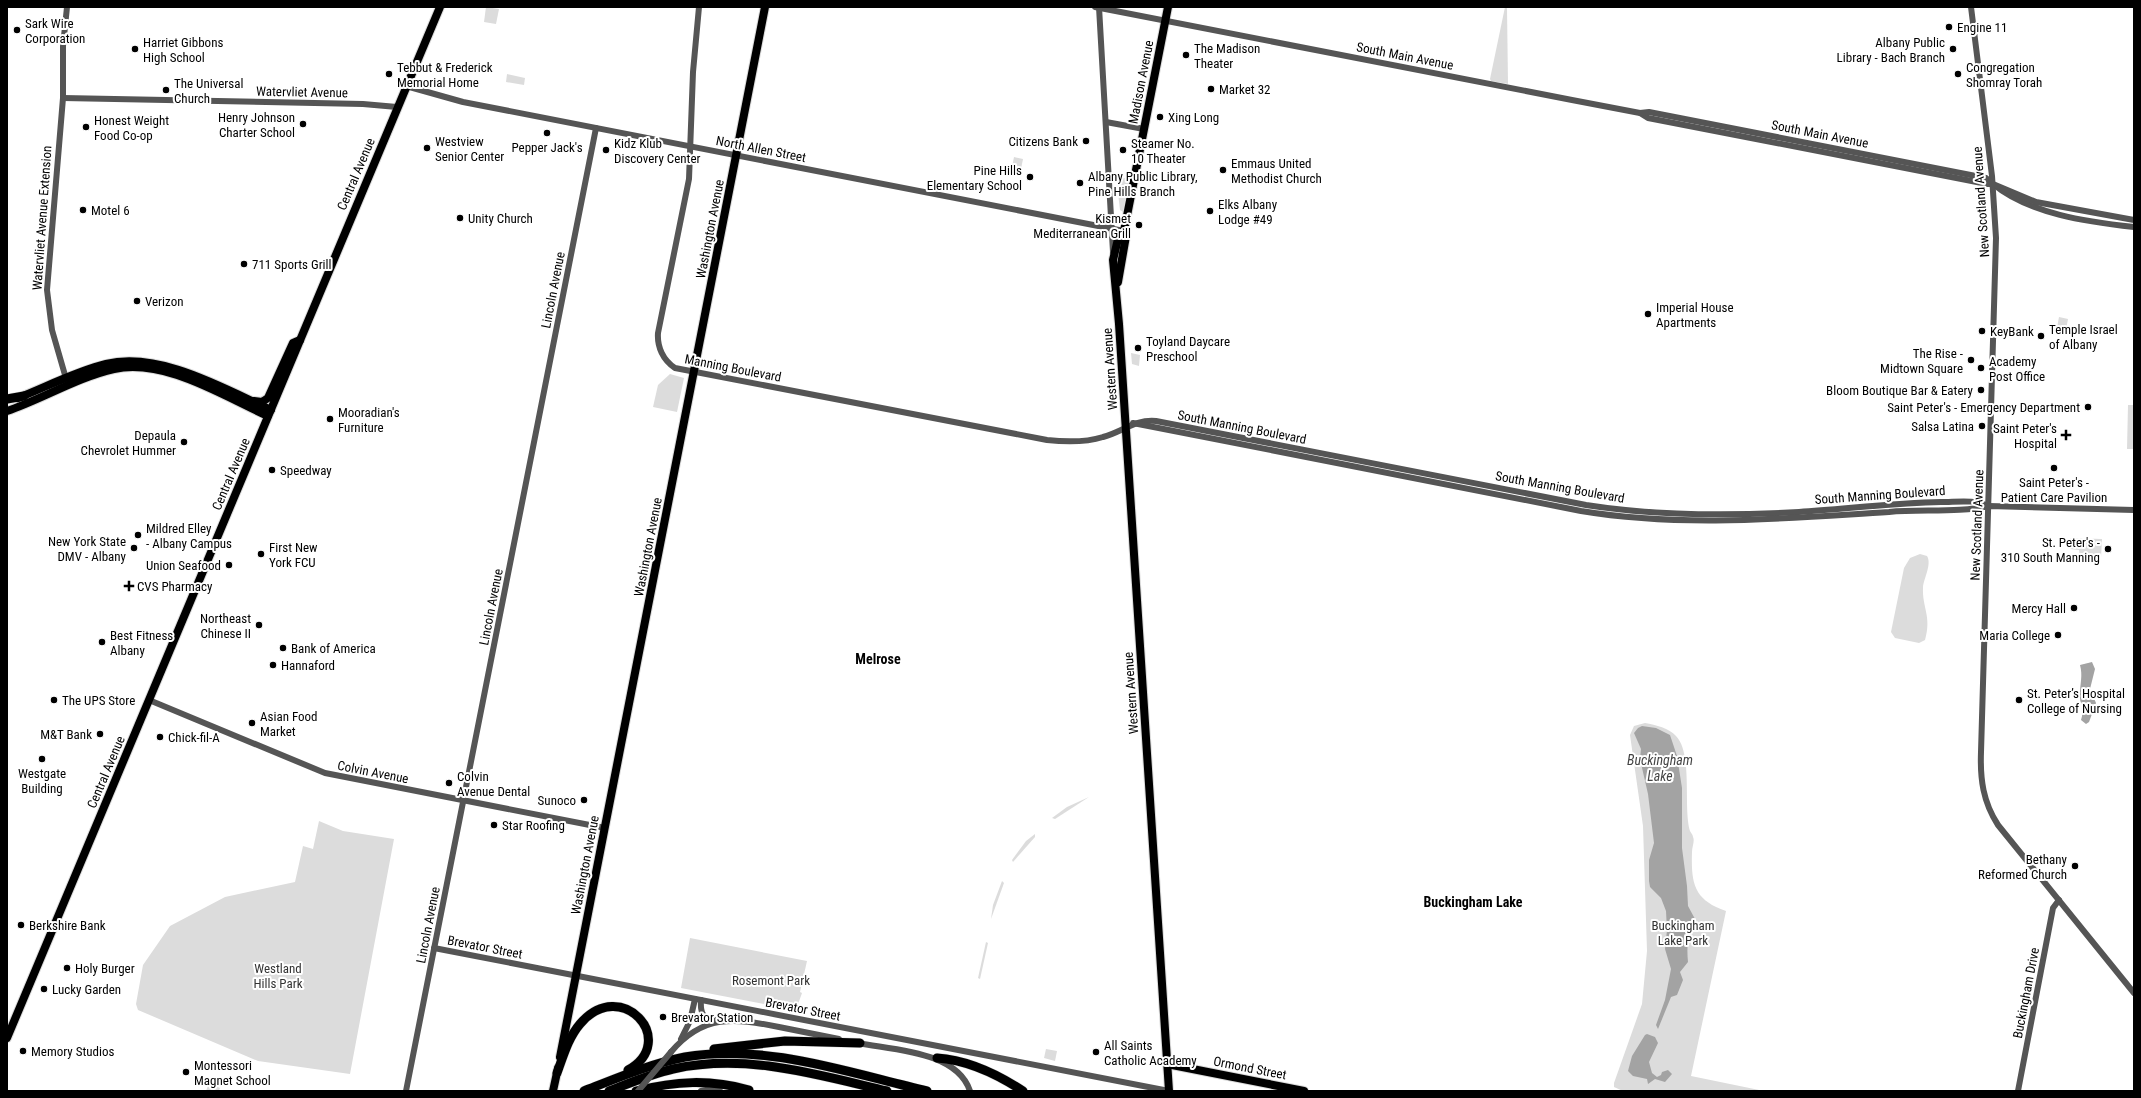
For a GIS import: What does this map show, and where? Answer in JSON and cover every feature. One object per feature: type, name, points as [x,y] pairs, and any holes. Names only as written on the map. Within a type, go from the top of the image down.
[{"type":"highway","points":[[7,401],[24,396]]},
{"type":"highway","points":[[557,1073],[568,1036],[587,1017],[598,1010],[610,1006],[628,1008],[636,1013],[644,1022],[648,1032],[648,1042],[642,1058],[634,1067],[599,1085]]},
{"type":"highway","points":[[584,1091],[654,1064],[685,1054],[754,1043],[797,1041],[860,1043]]},
{"type":"highway","points":[[654,1064],[685,1057],[718,1054],[768,1055],[927,1091]]},
{"type":"highway","points":[[937,1058],[973,1065],[1000,1076],[1023,1091]]},
{"type":"highway","points":[[609,1091],[672,1070],[704,1064],[734,1062],[782,1067],[887,1091]]},
{"type":"highway","points":[[637,1091],[667,1084],[700,1082],[724,1084],[752,1090]]},
{"type":"main road","name":"Central Avenue","points":[[7,1038],[440,7]]},
{"type":"main road","name":"Washington Avenue","points":[[568,1036],[576,975],[765,7]]},
{"type":"main road","name":"Madison Avenue","points":[[1113,260],[1117,242],[1124,231],[1168,7]]},
{"type":"main road","name":"Madison Avenue","points":[[1120,267],[1126,236],[1124,231]]},
{"type":"main road","name":"Western Avenue","points":[[1113,260],[1129,426],[1169,1091]]},
{"type":"main road","name":"Western Avenue","points":[[1117,293],[1120,267]]},
{"type":"main road","points":[[7,411],[107,364],[140,361],[170,367],[248,399],[262,402],[268,398],[293,343],[300,340]]},
{"type":"main road","points":[[24,396],[108,371],[139,367],[162,370],[269,413]]},
{"type":"main road","points":[[209,389],[214,394],[258,414],[262,424],[256,445]]},
{"type":"main road","points":[[248,399],[269,413]]},
{"type":"main road","name":"Ormond Street","points":[[1167,1064],[1304,1091]]},
{"type":"main road","points":[[553,1091],[557,1073]]},
{"type":"street","name":"Watervliet Avenue Extension","points":[[67,7],[63,46],[63,98],[47,290],[52,330],[68,383]]},
{"type":"street","name":"Manning Boulevard","points":[[699,7],[693,72],[691,146],[687,188],[658,340],[663,356],[671,366],[694,372],[1046,440],[1092,440],[1118,432],[1129,426]]},
{"type":"street","name":"South Main Avenue","points":[[1097,7],[1640,114],[1649,112],[1986,178],[2004,193],[2036,209],[2134,226]]},
{"type":"street","name":"Western Avenue","points":[[1097,7],[1106,122],[1113,260]]},
{"type":"street","name":"New Scotland Avenue","points":[[1971,7],[1993,184],[1996,269],[1980,760],[1982,788],[1988,807],[1998,825],[2134,993]]},
{"type":"street","name":"North Allen Street","points":[[406,86],[460,101],[1112,230],[1124,231]]},
{"type":"street","name":"Watervliet Avenue","points":[[63,98],[364,104],[397,107]]},
{"type":"street","points":[[1106,122],[1144,129]]},
{"type":"street","name":"Lincoln Avenue","points":[[406,1091],[596,128]]},
{"type":"street","name":"South Main Avenue","points":[[1993,184],[2041,203],[2134,220]]},
{"type":"street","name":"Western Avenue","points":[[1112,230],[1117,242],[1120,267]]},
{"type":"street","name":"South Manning Boulevard","points":[[1129,426],[1143,421],[1156,421],[1586,505],[1635,511],[1724,514],[1799,512],[1932,502],[1979,502],[1989,506],[2134,510]]},
{"type":"street","name":"Colvin Avenue","points":[[149,700],[325,773],[605,828]]},
{"type":"street","name":"Buckingham Drive","points":[[2018,1091],[2053,908],[2059,900]]},
{"type":"street","name":"Brevator Street","points":[[434,948],[1169,1091]]},
{"type":"street","points":[[698,1000],[703,1017],[708,1020],[753,1022],[937,1058],[960,1073],[970,1091]]},
{"type":"street","points":[[671,1052],[687,1028],[698,1000]]},
{"type":"street","points":[[637,1091],[680,1041],[708,1024],[724,1021]]},
{"type":"street","points":[[701,1091],[729,1087],[752,1090]]},
{"type":"green space","points":[[486,7],[499,9],[496,24],[484,22]]},
{"type":"green space","points":[[1505,7],[1507,8],[1508,84],[1491,81],[1490,79]]},
{"type":"green space","points":[[507,74],[525,78],[524,85],[506,82]]},
{"type":"green space","points":[[1014,157],[1023,159],[1020,174],[1011,172]]},
{"type":"green space","points":[[1116,176],[1129,179],[1123,212],[1120,210]]},
{"type":"green space","points":[[2059,317],[2068,319],[2065,335],[2056,333]]},
{"type":"green space","points":[[1131,353],[1140,355],[1139,366],[1132,364]]},
{"type":"green space","points":[[670,374],[684,378],[677,412],[653,407],[658,385]]},
{"type":"green space","points":[[2128,405],[2134,405],[2134,449],[2127,449]]},
{"type":"green space","points":[[2070,538],[2102,539],[2101,558],[2080,557],[2079,550],[2070,549]]},
{"type":"green space","points":[[1920,554],[1927,556],[1929,563],[1923,587],[1928,625],[1925,640],[1919,643],[1895,638],[1891,632],[1904,568],[1910,558]]},
{"type":"green space","name":"Buckingham Lake Park","points":[[1645,723],[1670,731],[1676,736],[1681,744],[1686,767],[1688,821],[1690,831],[1694,839],[1692,850],[1692,873],[1694,882],[1701,896],[1707,902],[1726,911],[1691,1076],[1764,1091],[1623,1091],[1614,1087],[1614,1083],[1642,1004],[1647,951],[1643,826],[1630,735],[1634,726]]},
{"type":"green space","points":[[1089,797],[1055,819],[1052,818],[1067,807]]},
{"type":"green space","name":"Westland Hills Park","points":[[319,821],[343,831],[394,839],[350,1074],[258,1061],[138,1010],[136,1004],[143,965],[170,926],[225,897],[295,882],[303,846],[313,849]]},
{"type":"green space","points":[[1035,834],[1035,837],[1013,862],[1012,860],[1026,841]]},
{"type":"green space","points":[[1002,881],[1004,883],[991,919],[993,905]]},
{"type":"green space","name":"Rosemont Park","points":[[690,938],[807,961],[800,992],[802,993],[796,1010],[681,988]]},
{"type":"green space","points":[[986,942],[988,943],[980,979],[978,978]]},
{"type":"green space","points":[[1046,1049],[1057,1051],[1055,1061],[1044,1058]]},
{"type":"green space","points":[[209,1083],[220,1088],[219,1091],[206,1091]]},
{"type":"water","points":[[2092,662],[2095,669],[2090,689],[2096,703],[2089,722],[2086,724],[2081,720],[2080,665]]},
{"type":"water","name":"Buckingham Lake","points":[[1642,726],[1656,728],[1670,735],[1677,756],[1682,788],[1682,848],[1688,906],[1695,919],[1690,929],[1688,938],[1688,962],[1680,972],[1683,980],[1677,995],[1671,997],[1658,1029],[1656,1025],[1665,1000],[1671,969],[1665,949],[1667,930],[1666,911],[1661,898],[1650,887],[1649,881],[1649,860],[1654,843],[1648,794],[1640,759],[1641,749],[1634,733]]},
{"type":"water","points":[[1647,1034],[1655,1037],[1658,1043],[1649,1062],[1652,1073],[1657,1077],[1661,1075],[1662,1072],[1668,1070],[1672,1074],[1665,1082],[1655,1079],[1648,1084],[1647,1079],[1633,1076],[1628,1071],[1632,1056]]},
{"type":"place","name":"Engine 11","points":[[1949,27]]},
{"type":"place","name":"Sark Wire Corporation","points":[[17,30]]},
{"type":"place","name":"Harriet Gibbons High School","points":[[135,49]]},
{"type":"place","name":"Albany Public Library - Bach Branch","points":[[1953,49]]},
{"type":"place","name":"The Madison Theater","points":[[1186,55]]},
{"type":"place","name":"Tebbut & Frederick Memorial Home","points":[[389,74]]},
{"type":"place","name":"Congregation Shomray Torah","points":[[1958,74]]},
{"type":"place","name":"Market 32","points":[[1211,89]]},
{"type":"place","name":"The Universal Church","points":[[166,90]]},
{"type":"place","name":"Xing Long","points":[[1160,117]]},
{"type":"place","name":"Henry Johnson Charter School","points":[[303,124]]},
{"type":"place","name":"Honest Weight Food Co-op","points":[[86,127]]},
{"type":"place","name":"Pepper Jack's","points":[[547,133]]},
{"type":"place","name":"Citizens Bank","points":[[1086,141]]},
{"type":"place","name":"Westview Senior Center","points":[[427,148]]},
{"type":"place","name":"Kidz Klub Discovery Center","points":[[606,150]]},
{"type":"place","name":"Steamer No. 10 Theater","points":[[1123,150]]},
{"type":"place","name":"Emmaus United Methodist Church","points":[[1223,170]]},
{"type":"place","name":"Pine Hills Elementary School","points":[[1030,177]]},
{"type":"place","name":"Albany Public Library, Pine Hills Branch","points":[[1080,183]]},
{"type":"place","name":"Motel 6","points":[[83,210]]},
{"type":"place","name":"Elks Albany Lodge #49","points":[[1210,211]]},
{"type":"place","name":"Unity Church","points":[[460,218]]},
{"type":"place","name":"Kismet Mediterranean Grill","points":[[1139,225]]},
{"type":"place","name":"711 Sports Grill","points":[[244,264]]},
{"type":"place","name":"Verizon","points":[[137,301]]},
{"type":"place","name":"Imperial House Apartments","points":[[1648,314]]},
{"type":"place","name":"KeyBank","points":[[1982,331]]},
{"type":"place","name":"Temple Israel of Albany","points":[[2041,336]]},
{"type":"place","name":"Toyland Daycare Preschool","points":[[1138,348]]},
{"type":"place","name":"The Rise - Midtown Square","points":[[1971,360]]},
{"type":"place","name":"Academy Post Office","points":[[1981,368]]},
{"type":"place","name":"Bloom Boutique Bar & Eatery","points":[[1981,390]]},
{"type":"place","name":"Saint Peter's - Emergency Department","points":[[2088,407]]},
{"type":"place","name":"Mooradian's Furniture","points":[[330,419]]},
{"type":"place","name":"Salsa Latina","points":[[1982,426]]},
{"type":"place","name":"Saint Peter's Hospital","points":[[2066,435]]},
{"type":"place","name":"Depaula Chevrolet Hummer","points":[[184,442]]},
{"type":"place","name":"Saint Peter's - Patient Care Pavilion","points":[[2054,468]]},
{"type":"place","name":"Speedway","points":[[272,470]]},
{"type":"place","name":"Mildred Elley - Albany Campus","points":[[138,535]]},
{"type":"place","name":"New York State DMV - Albany","points":[[134,548]]},
{"type":"place","name":"St. Peter's - 310 South Manning","points":[[2108,549]]},
{"type":"place","name":"First New York FCU","points":[[261,554]]},
{"type":"place","name":"Union Seafood","points":[[229,565]]},
{"type":"place","name":"CVS Pharmacy","points":[[129,586]]},
{"type":"place","name":"Mercy Hall","points":[[2074,608]]},
{"type":"place","name":"Northeast Chinese II","points":[[259,625]]},
{"type":"place","name":"Maria College","points":[[2058,635]]},
{"type":"place","name":"Best Fitness Albany","points":[[102,642]]},
{"type":"place","name":"Bank of America","points":[[283,648]]},
{"type":"place","name":"Hannaford","points":[[273,665]]},
{"type":"place","name":"The UPS Store","points":[[54,700]]},
{"type":"place","name":"St. Peter’s Hospital College of Nursing","points":[[2019,700]]},
{"type":"place","name":"Asian Food Market","points":[[252,723]]},
{"type":"place","name":"M&T Bank","points":[[100,734]]},
{"type":"place","name":"Chick-fil-A","points":[[160,737]]},
{"type":"place","name":"Westgate Building","points":[[42,759]]},
{"type":"place","name":"Colvin Avenue Dental","points":[[449,783]]},
{"type":"place","name":"Sunoco","points":[[584,800]]},
{"type":"place","name":"Star Roofing","points":[[494,825]]},
{"type":"place","name":"Bethany Reformed Church","points":[[2075,866]]},
{"type":"place","name":"Berkshire Bank","points":[[21,925]]},
{"type":"place","name":"Holy Burger","points":[[67,968]]},
{"type":"place","name":"Lucky Garden","points":[[44,989]]},
{"type":"place","name":"Brevator Station","points":[[663,1017]]},
{"type":"place","name":"Memory Studios","points":[[23,1051]]},
{"type":"place","name":"All Saints Catholic Academy","points":[[1096,1052]]},
{"type":"place","name":"Montessori Magnet School","points":[[186,1072]]},
{"type":"district","name":"Melrose","points":[[878,659]]},
{"type":"district","name":"Buckingham Lake","points":[[1473,902]]}]
